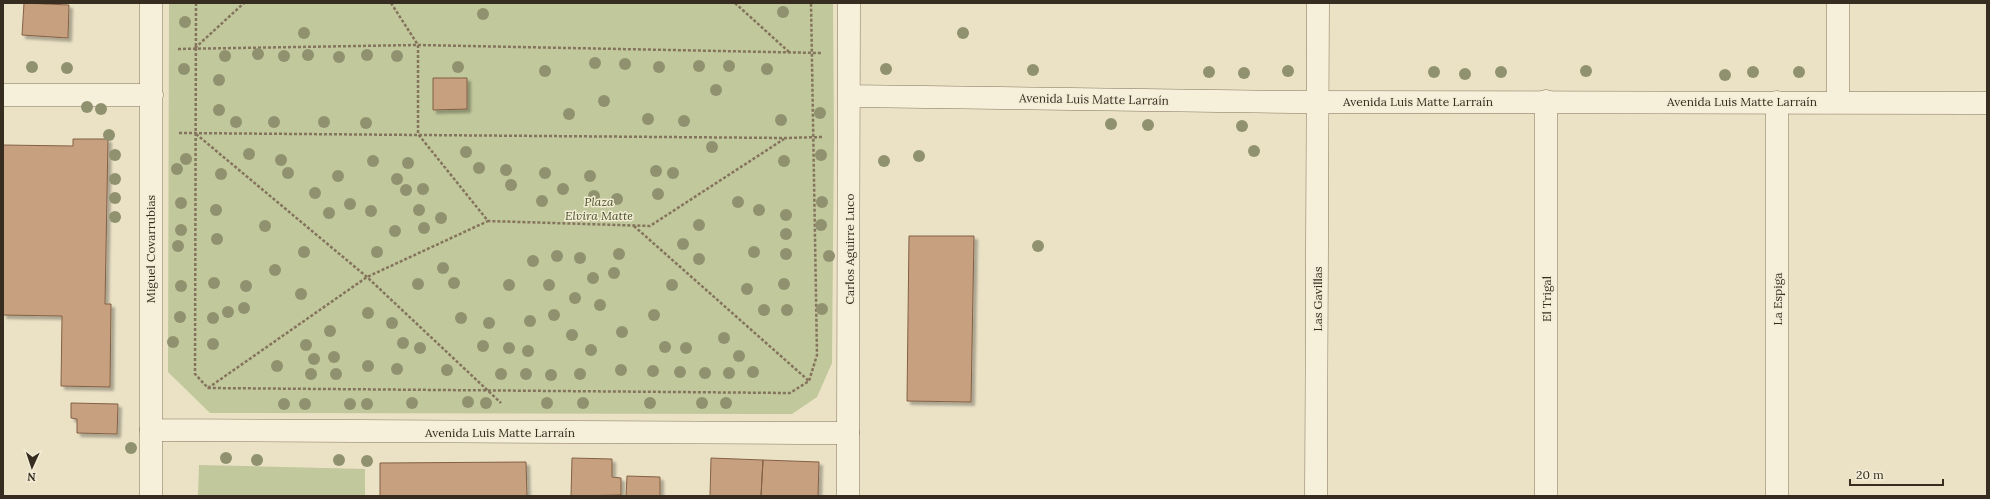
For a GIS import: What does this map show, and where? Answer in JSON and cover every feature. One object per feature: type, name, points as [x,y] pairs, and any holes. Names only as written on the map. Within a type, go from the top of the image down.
[{"type":"street","name":"Miguel Covarrubias","points":[[151,3],[151,496]]},
{"type":"street","name":"Carlos Aguirre Luco","points":[[848,496],[849,3]]},
{"type":"street","name":"Las Gavillas","points":[[1316,496],[1318,3]]},
{"type":"street","points":[[1838,3],[1838,102]]},
{"type":"street","points":[[3,95],[152,95]]},
{"type":"street","name":"Avenida Luis Matte Larraín","points":[[850,96],[1318,101],[1987,103]]},
{"type":"street","name":"El Trigal","points":[[1546,101],[1546,496]]},
{"type":"street","name":"La Espiga","points":[[1777,102],[1777,496]]},
{"type":"street","name":"Avenida Luis Matte Larraín","points":[[151,430],[848,433]]},
{"type":"path","points":[[196,3],[194,48],[196,134],[195,374],[208,388],[790,392],[809,381],[817,355],[811,3]]},
{"type":"path","points":[[194,48],[244,3]]},
{"type":"path","points":[[391,3],[418,45],[418,134],[488,221]]},
{"type":"path","points":[[735,3],[790,52]]},
{"type":"path","points":[[152,51],[194,48],[418,45],[811,52],[849,54]]},
{"type":"path","points":[[150,133],[849,138]]},
{"type":"path","points":[[196,134],[367,278],[490,391],[506,408]]},
{"type":"path","points":[[208,388],[367,278],[488,221],[650,226],[785,138]]},
{"type":"path","points":[[634,225],[809,381]]},
{"type":"green space","name":"Plaza Elvira Matte","points":[[169,3],[833,3],[834,137],[832,363],[817,397],[792,414],[210,413],[168,372]]},
{"type":"green space","points":[[199,465],[365,469],[365,496],[198,496]]},
{"type":"building","points":[[24,3],[69,5],[68,38],[22,35]]},
{"type":"building","points":[[433,78],[467,78],[467,109],[433,110]]},
{"type":"building","points":[[73,139],[108,139],[105,304],[111,304],[110,387],[61,386],[62,316],[3,315],[3,145],[73,146]]},
{"type":"building","points":[[909,236],[974,236],[971,402],[907,401]]},
{"type":"building","points":[[71,403],[118,404],[117,434],[77,433],[77,419],[71,418]]},
{"type":"building","points":[[572,458],[612,459],[612,477],[621,478],[621,495],[571,496]]},
{"type":"building","points":[[711,458],[763,460],[761,496],[710,496]]},
{"type":"building","points":[[763,460],[819,462],[818,496],[761,496]]},
{"type":"building","points":[[526,462],[527,496],[380,496],[380,463]]},
{"type":"building","points":[[627,476],[660,477],[660,496],[626,496]]}]
